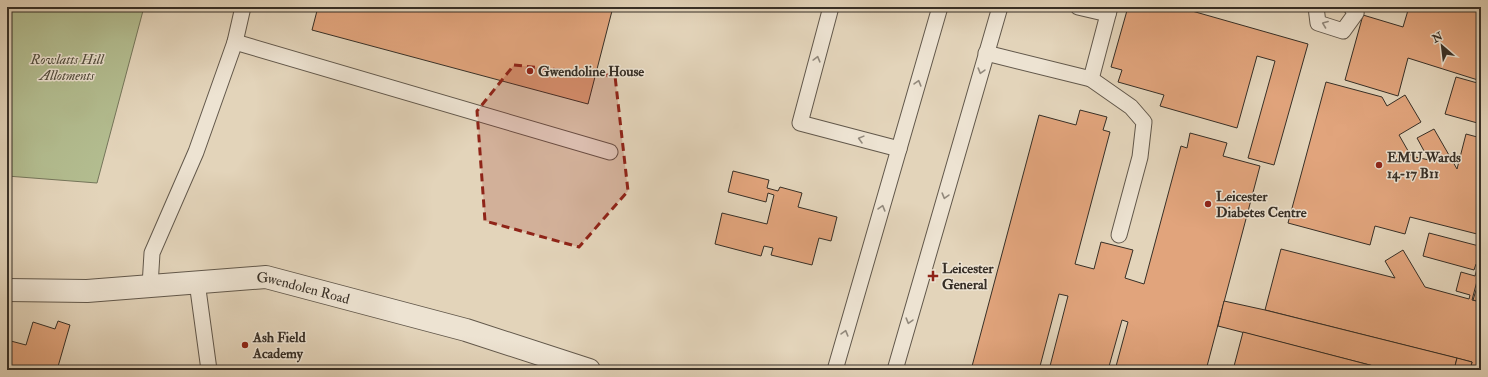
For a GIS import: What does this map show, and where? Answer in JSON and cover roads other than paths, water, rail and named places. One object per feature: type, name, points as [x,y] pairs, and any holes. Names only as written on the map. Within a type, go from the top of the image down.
[{"type":"street","name":"Gwendolen Road","points":[[7,290],[87,292],[266,277],[466,330],[589,370]]},
{"type":"lane","points":[[150,286],[152,253],[196,152],[236,42],[243,7]]},
{"type":"lane","points":[[831,7],[800,123],[899,149]]},
{"type":"lane","points":[[835,370],[940,7]]},
{"type":"lane","points":[[895,370],[1000,7]]},
{"type":"lane","points":[[1078,7],[1109,11],[1091,79]]},
{"type":"lane","points":[[1316,7],[1318,23],[1343,31],[1356,13],[1351,7]]},
{"type":"lane","points":[[236,42],[350,74],[610,152]]},
{"type":"lane","points":[[986,53],[1091,79],[1131,107],[1144,122],[1140,157],[1119,235]]},
{"type":"lane","points":[[197,282],[209,370]]},
{"type":"place","name":"Gwendoline House","points":[[530,71]]},
{"type":"place","name":"EMU Wards 14-17 B11","points":[[1379,165]]},
{"type":"place","name":"Leicester Diabetes Centre","points":[[1208,204]]},
{"type":"place","name":"Leicester General","points":[[933,276]]},
{"type":"place","name":"Ash Field Academy","points":[[245,345]]},
{"type":"park label","name":"Rowlatts Hill Allotments","points":[[67,68]]}]
